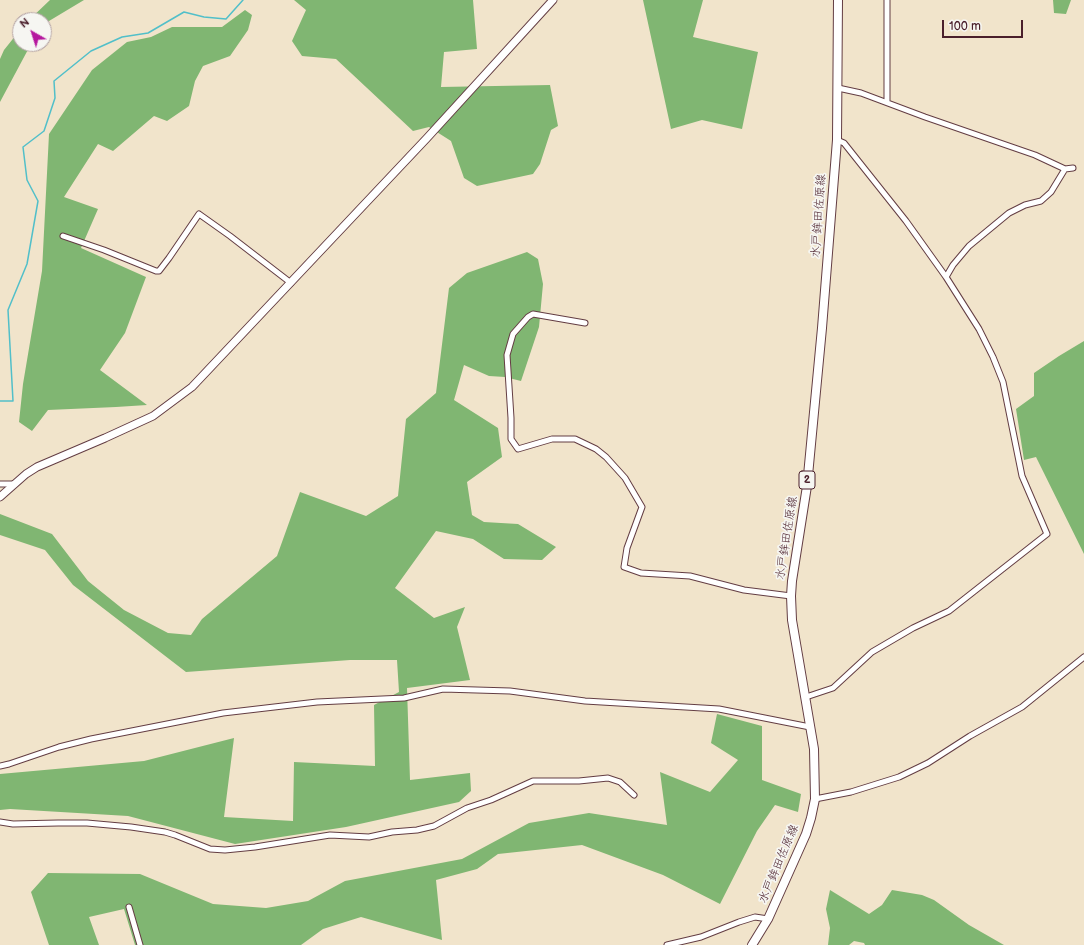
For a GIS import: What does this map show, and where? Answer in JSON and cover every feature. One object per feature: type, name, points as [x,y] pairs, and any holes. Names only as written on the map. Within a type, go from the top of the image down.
[{"type":"main road","name":"水戸鉾田佐原線","points":[[752,945],[768,919],[806,834],[815,799],[814,749],[792,620],[791,596],[806,486],[818,376],[837,140],[838,0]]},
{"type":"street","points":[[0,497],[26,474],[153,416],[192,387],[432,133],[553,0]]},
{"type":"street","points":[[887,0],[887,102]]},
{"type":"street","points":[[838,88],[861,93],[887,102],[925,117],[1035,155],[1065,169],[1073,168]]},
{"type":"street","points":[[806,697],[833,688],[872,652],[913,628],[949,611],[1047,534],[1022,476],[1003,382],[993,357],[979,329],[946,277],[906,221],[844,143],[837,140]]},
{"type":"street","points":[[946,277],[953,265],[969,246],[1009,213],[1041,200],[1051,192],[1065,169]]},
{"type":"street","points":[[63,236],[104,250],[156,272],[159,271],[169,258],[199,214],[291,283]]},
{"type":"street","points":[[585,323],[533,314],[528,317],[513,334],[507,355],[511,439],[518,449],[552,439],[575,440],[596,449],[625,478],[642,507],[627,548],[624,567],[641,573],[690,576],[744,590],[791,596]]},
{"type":"street","points":[[0,484],[15,484]]},
{"type":"street","points":[[815,799],[851,792],[899,777],[928,763],[970,736],[1022,707],[1084,657]]},
{"type":"street","points":[[0,766],[59,747],[91,739],[223,713],[317,702],[404,698],[443,689],[510,691],[585,701],[719,709],[810,727]]},
{"type":"street","points":[[0,822],[13,824],[58,822],[87,823],[131,827],[175,834],[210,849],[225,850],[255,847],[330,835],[369,837],[434,826],[467,808],[492,800],[533,781],[579,781],[608,778],[620,782],[634,795]]},
{"type":"street","points":[[129,907],[140,945]]},
{"type":"street","points":[[667,945],[701,937],[755,917],[768,919]]},
{"type":"green space","points":[[50,0],[84,0],[52,19],[52,12],[37,12]]},
{"type":"green space","points":[[294,0],[473,0],[477,49],[444,52],[441,87],[550,85],[558,126],[551,130],[540,164],[533,174],[477,186],[464,178],[451,141],[429,127],[413,131],[336,59],[302,56],[292,41],[306,10]]},
{"type":"green space","points":[[643,0],[703,0],[693,37],[758,52],[742,129],[702,120],[671,129]]},
{"type":"green space","points":[[1053,0],[1071,0],[1066,14],[1054,13]]},
{"type":"green space","points":[[245,10],[252,15],[248,30],[230,56],[203,66],[195,81],[189,106],[167,121],[154,116],[113,151],[98,144],[64,197],[98,209],[81,248],[146,277],[125,333],[100,370],[147,405],[48,410],[32,431],[19,422],[23,384],[42,271],[49,134],[92,70],[127,42],[151,37],[172,27],[222,27]]},
{"type":"green space","points":[[12,40],[12,52],[27,52],[0,102],[0,59],[4,50]]},
{"type":"green space","points":[[527,252],[538,259],[543,284],[539,327],[521,381],[505,377],[489,376],[464,365],[454,400],[498,428],[502,457],[467,482],[472,515],[484,522],[518,524],[556,547],[542,560],[504,559],[473,539],[436,531],[395,588],[434,618],[465,607],[457,627],[470,680],[407,688],[410,780],[470,773],[471,791],[459,802],[346,827],[235,844],[128,816],[10,809],[0,810],[0,774],[144,761],[234,738],[224,817],[293,821],[294,762],[375,766],[374,705],[399,692],[397,660],[350,660],[186,672],[73,585],[45,550],[0,535],[0,514],[52,534],[88,581],[124,610],[168,633],[191,635],[202,619],[277,556],[300,492],[366,516],[398,496],[406,419],[436,393],[449,288],[467,273]]},
{"type":"green space","points":[[1084,341],[1084,554],[1036,457],[1024,460],[1016,409],[1034,396],[1034,373]]},
{"type":"green space","points":[[717,714],[762,726],[762,780],[801,794],[798,812],[775,805],[757,831],[720,904],[663,875],[582,845],[498,854],[477,869],[436,880],[442,940],[361,917],[323,929],[301,945],[135,945],[124,909],[89,917],[99,945],[49,945],[31,892],[48,873],[140,874],[213,904],[266,908],[308,901],[345,881],[462,859],[529,823],[589,813],[667,825],[660,772],[710,792],[738,760],[711,743]]},
{"type":"green space","points":[[830,890],[869,914],[882,905],[892,890],[922,895],[934,900],[969,925],[1004,945],[865,945],[864,943],[854,941],[849,945],[828,945],[830,928],[826,909]]},
{"type":"waterway","points":[[0,401],[13,401],[8,310],[27,264],[38,201],[27,180],[23,147],[44,131],[55,98],[54,81],[91,51],[122,37],[148,33],[184,12],[204,17],[226,19],[243,0]]}]
